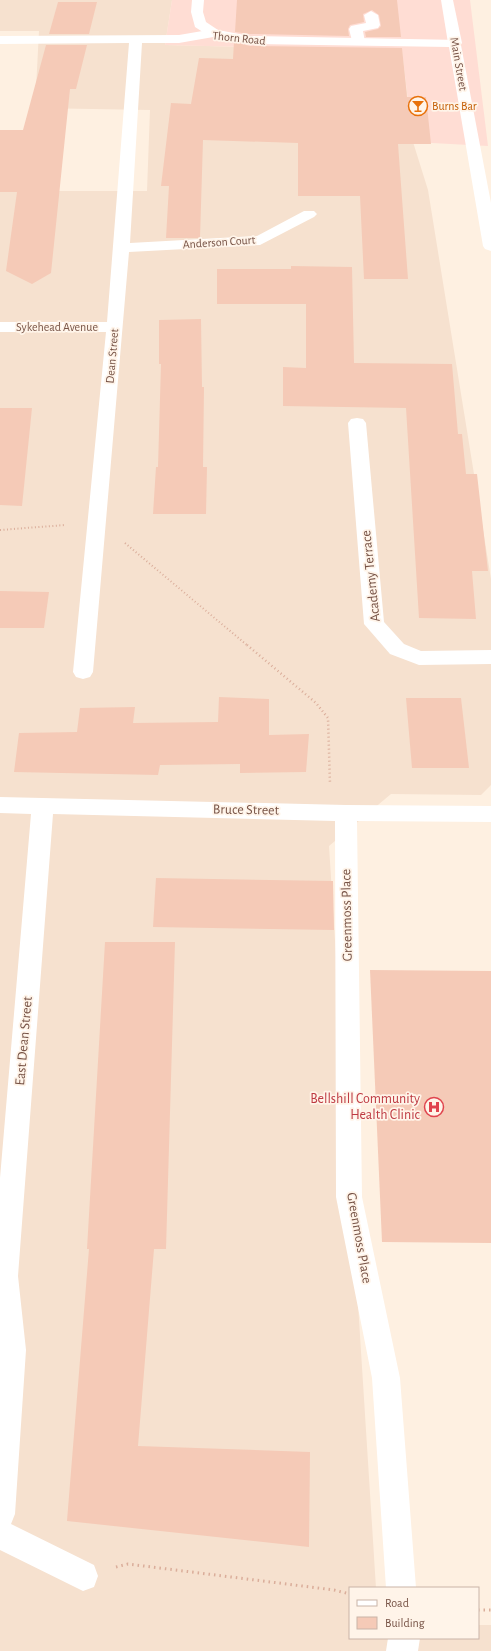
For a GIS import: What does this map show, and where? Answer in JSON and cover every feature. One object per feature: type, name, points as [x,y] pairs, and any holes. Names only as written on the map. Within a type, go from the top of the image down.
[{"type":"street","points":[[198,0],[197,12],[200,24],[214,33]]},
{"type":"street","name":"Main Street","points":[[447,0],[490,239]]},
{"type":"street","points":[[358,42],[356,29],[373,25],[371,15]]},
{"type":"street","name":"Thorn Road","points":[[0,40],[179,39],[214,33],[250,40],[455,44]]},
{"type":"street","name":"Dean Street","points":[[83,672],[122,248],[136,40]]},
{"type":"street","name":"Anderson Court","points":[[122,248],[260,240],[309,214]]},
{"type":"street","name":"Sykehead Avenue","points":[[0,327],[114,327]]},
{"type":"street","name":"Academy Terrace","points":[[357,423],[374,624],[397,649],[419,658],[491,657]]},
{"type":"street","name":"Bruce Street","points":[[0,805],[491,814]]},
{"type":"street","name":"East Dean Street","points":[[2,1276],[43,806]]},
{"type":"street","name":"Greenmoss Place","points":[[338,812],[349,1197],[386,1378],[401,1587]]},
{"type":"street","points":[[0,1514],[12,1350],[2,1276]]},
{"type":"street","points":[[0,1534],[83,1576]]},
{"type":"street","points":[[402,1651],[404,1639]]},
{"type":"path","points":[[0,530],[98,522],[155,566],[316,703],[328,718],[338,812]]},
{"type":"path","points":[[83,1576],[128,1564],[334,1590],[349,1594]]},
{"type":"path","points":[[479,1610],[491,1610]]},
{"type":"shaded area","points":[[0,0],[172,0],[165,45],[402,51],[413,142],[428,190],[491,579],[491,785],[481,795],[391,794],[329,846],[376,1587],[349,1587],[349,1639],[479,1639],[479,1625],[491,1625],[491,1651],[0,1651],[0,191],[147,191],[150,110],[35,108],[39,31],[0,31]]},
{"type":"shaded area","points":[[172,0],[470,0],[488,146],[413,142],[402,51],[165,45]]},
{"type":"building","points":[[237,0],[397,0],[401,37],[366,37],[365,32],[378,29],[381,26],[379,15],[372,10],[363,14],[364,22],[350,25],[348,29],[349,36],[250,34],[235,32]]},
{"type":"building","points":[[58,2],[97,2],[89,34],[49,34]]},
{"type":"building","points":[[234,42],[250,46],[402,48],[407,97],[426,97],[431,144],[398,144],[408,279],[364,279],[360,196],[298,196],[298,143],[203,140],[200,238],[166,238],[169,186],[161,186],[171,103],[191,104],[199,58],[233,59]]},
{"type":"building","points":[[46,45],[87,45],[76,89],[70,89],[51,273],[32,284],[6,271],[17,192],[0,192],[0,130],[23,130]]},
{"type":"building","points":[[291,266],[352,267],[354,363],[452,364],[458,434],[462,434],[466,474],[477,474],[488,571],[472,571],[476,619],[419,618],[406,408],[283,406],[283,367],[306,368],[306,304],[217,304],[217,269],[291,269]]},
{"type":"building","points":[[201,319],[202,387],[204,387],[203,467],[207,467],[206,514],[153,514],[156,467],[158,467],[161,364],[159,364],[159,320]]},
{"type":"building","points":[[0,408],[32,408],[22,506],[0,505]]},
{"type":"building","points":[[0,591],[49,592],[44,628],[0,628]]},
{"type":"building","points":[[219,697],[269,699],[269,735],[309,734],[306,772],[240,773],[240,764],[160,765],[158,775],[14,772],[19,733],[77,732],[80,708],[135,707],[133,723],[218,722]]},
{"type":"building","points":[[406,698],[461,698],[469,768],[412,768]]},
{"type":"building","points":[[156,878],[333,881],[334,930],[153,927]]},
{"type":"building","points":[[105,942],[175,942],[166,1249],[154,1249],[138,1446],[310,1452],[309,1547],[67,1521],[89,1249],[87,1249]]},
{"type":"building","name":"Bellshill Community Health Clinic","points":[[370,970],[491,971],[491,1243],[382,1242]]},
{"type":"place","name":"Burns Bar","points":[[418,106]]},
{"type":"place","name":"Bellshill Community Health Clinic","points":[[434,1107]]}]
